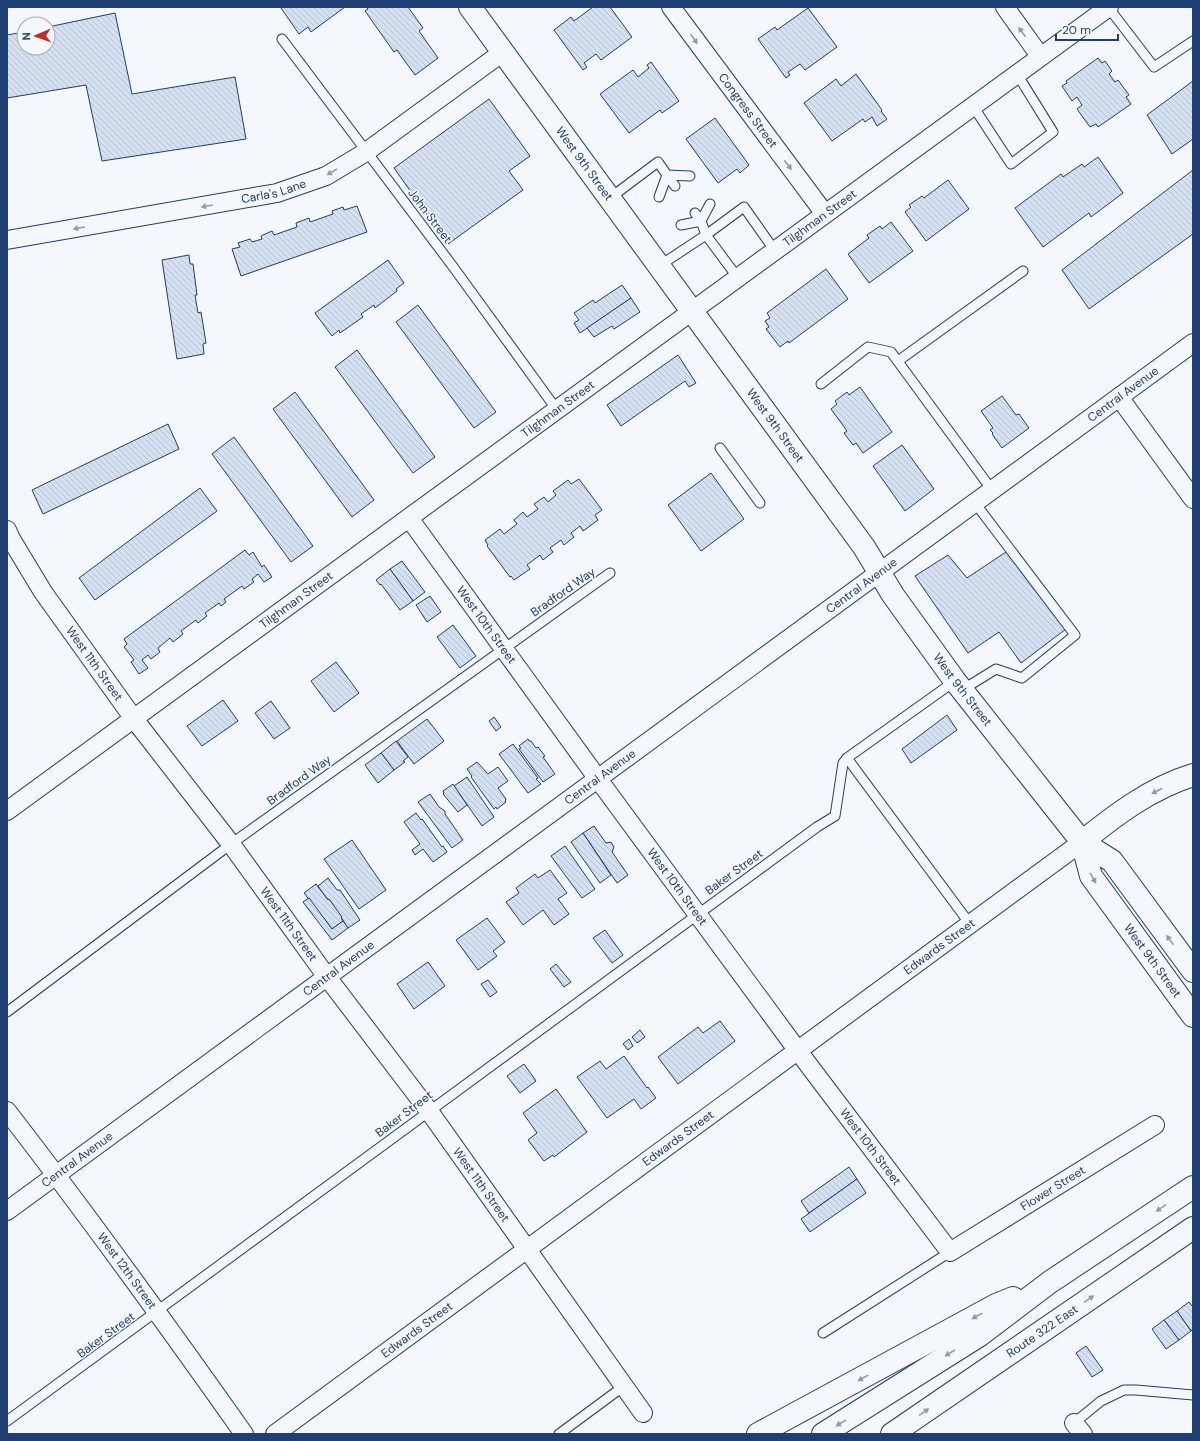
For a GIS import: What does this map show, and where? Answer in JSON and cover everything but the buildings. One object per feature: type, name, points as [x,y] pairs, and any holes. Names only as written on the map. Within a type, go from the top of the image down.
[{"type":"main road","name":"West 9th Street","points":[[470,7],[864,547],[893,595],[959,685],[1082,842],[1112,861],[1193,971]]},
{"type":"main road","points":[[1082,842],[1106,822],[1143,798],[1183,778],[1193,775]]},
{"type":"main road","name":"West 9th Street","points":[[1082,842],[1091,876],[1193,1016]]},
{"type":"main road","points":[[823,1434],[980,1335],[1050,1282],[1193,1187]]},
{"type":"main road","name":"Route 322 East","points":[[892,1434],[1193,1228]]},
{"type":"main road","points":[[758,1434],[996,1305],[1050,1282]]},
{"type":"street","name":"Congress Street","points":[[671,7],[825,214]]},
{"type":"street","points":[[1005,7],[1040,56]]},
{"type":"street","name":"Tilghman Street","points":[[7,811],[1108,7]]},
{"type":"street","name":"Carla's Lane","points":[[7,240],[277,193],[326,176],[366,152],[503,52]]},
{"type":"street","name":"Central Avenue","points":[[7,1211],[1193,343]]},
{"type":"street","points":[[1119,397],[1193,499]]},
{"type":"street","name":"West 10th Street","points":[[409,518],[798,1051],[950,1252]]},
{"type":"street","name":"West 11th Street","points":[[7,530],[43,592],[134,719],[231,844],[327,976],[429,1111],[643,1413]]},
{"type":"street","name":"Edwards Street","points":[[275,1434],[1082,842]]},
{"type":"street","name":"West 12th Street","points":[[7,1111],[157,1312],[244,1434]]},
{"type":"street","name":"Flower Street","points":[[950,1252],[1155,1124]]},
{"type":"lane","points":[[1108,7],[1154,67],[1193,41]]},
{"type":"lane","name":"John Street","points":[[282,39],[454,268],[557,410]]},
{"type":"lane","points":[[973,106],[1011,164],[1053,132],[1017,74]]},
{"type":"lane","points":[[610,198],[658,162],[675,186]]},
{"type":"lane","points":[[667,175],[690,176]]},
{"type":"lane","points":[[660,197],[667,175]]},
{"type":"lane","points":[[681,225],[698,217],[710,204]]},
{"type":"lane","points":[[659,266],[706,235],[744,207],[775,251]]},
{"type":"lane","points":[[698,217],[706,235],[738,278]]},
{"type":"lane","points":[[898,361],[1023,271]]},
{"type":"lane","points":[[821,384],[868,347],[891,352],[992,490]]},
{"type":"lane","points":[[720,448],[760,503]]},
{"type":"lane","points":[[970,924],[847,758],[959,685],[996,669],[1022,678],[1075,634],[975,503]]},
{"type":"lane","name":"Bradford Way","points":[[7,1012],[231,844],[610,573]]},
{"type":"lane","name":"Baker Street","points":[[7,1421],[698,913],[817,827],[835,816],[843,763],[847,758]]},
{"type":"lane","points":[[823,1333],[950,1252]]},
{"type":"lane","points":[[559,1434],[624,1386]]},
{"type":"lane","points":[[1078,1428],[1101,1401],[1124,1390],[1193,1394]]}]
